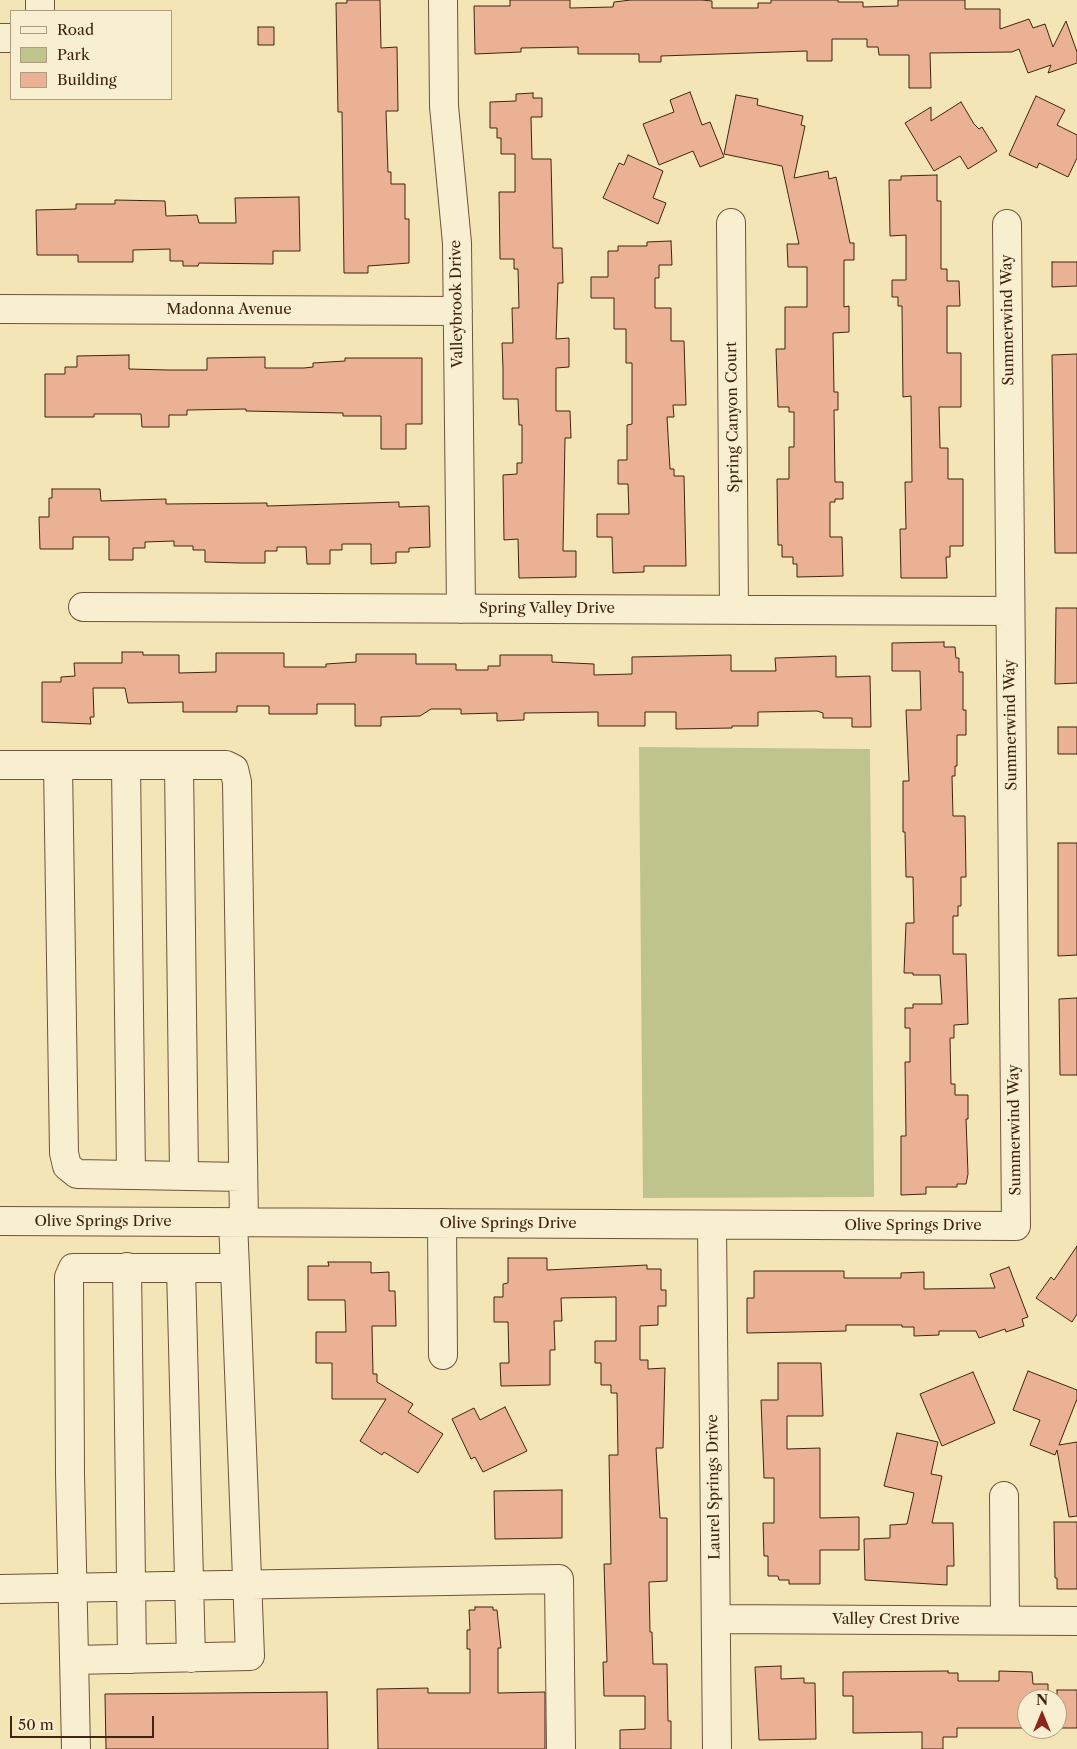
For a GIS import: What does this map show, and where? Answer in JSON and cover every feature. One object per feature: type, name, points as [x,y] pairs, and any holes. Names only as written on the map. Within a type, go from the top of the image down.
[{"type":"street","name":"Valleybrook Drive","points":[[443,0],[444,106],[457,243],[461,608]]},
{"type":"street","name":"Spring Canyon Court","points":[[731,223],[734,610]]},
{"type":"street","name":"Summerwind Way","points":[[1007,224],[1016,1226]]},
{"type":"street","name":"Madonna Avenue","points":[[0,309],[458,311]]},
{"type":"street","name":"Spring Valley Drive","points":[[83,607],[1010,611]]},
{"type":"street","points":[[58,765],[64,1153],[66,1166],[77,1174],[243,1177]]},
{"type":"street","points":[[126,765],[131,1175]]},
{"type":"street","points":[[179,765],[184,1176]]},
{"type":"street","points":[[0,766],[226,765],[234,769],[237,782],[243,1177],[238,1222],[236,1268],[250,1656],[74,1660]]},
{"type":"street","name":"Olive Springs Drive","points":[[0,1221],[1016,1226]]},
{"type":"street","points":[[442,1223],[443,1355]]},
{"type":"street","name":"Laurel Springs Drive","points":[[712,1224],[717,1749]]},
{"type":"street","points":[[127,1267],[132,1659]]},
{"type":"street","points":[[76,1749],[69,1276],[72,1268],[236,1268]]},
{"type":"street","points":[[181,1268],[191,1658]]},
{"type":"street","points":[[1004,1496],[1005,1620]]},
{"type":"street","points":[[0,1589],[559,1579],[561,1749]]},
{"type":"street","name":"Valley Crest Drive","points":[[716,1619],[1077,1621]]},
{"type":"green space","points":[[639,747],[870,749],[874,1197],[643,1198]]},
{"type":"building","points":[[347,0],[380,0],[381,48],[397,47],[398,111],[386,111],[388,172],[391,172],[391,184],[405,184],[405,219],[409,219],[409,263],[368,266],[368,273],[344,273],[342,112],[338,112],[336,3],[347,3]]},
{"type":"building","points":[[510,0],[570,0],[570,8],[613,7],[614,2],[631,0],[702,0],[712,1],[712,8],[758,8],[758,3],[771,3],[771,0],[838,0],[838,2],[863,2],[863,7],[898,6],[898,0],[965,0],[965,9],[1000,9],[1000,29],[1029,19],[1033,28],[1045,24],[1053,47],[1066,21],[1077,52],[1077,63],[1048,73],[1051,65],[1028,73],[1019,49],[1012,52],[930,53],[931,88],[909,88],[909,55],[879,55],[878,47],[867,47],[867,39],[832,39],[832,61],[807,61],[807,51],[661,56],[661,62],[639,62],[639,54],[578,54],[578,47],[521,48],[521,52],[475,54],[474,6],[510,6]]},
{"type":"building","points":[[258,27],[274,27],[274,45],[258,45]]},
{"type":"building","points":[[690,92],[702,125],[710,122],[724,157],[700,167],[693,151],[659,165],[643,124],[674,112],[670,100]]},
{"type":"building","points":[[533,93],[533,98],[542,98],[542,117],[531,117],[532,159],[551,159],[553,248],[562,248],[563,283],[558,283],[556,339],[569,338],[569,367],[556,368],[556,411],[570,411],[571,438],[565,438],[563,551],[576,551],[576,577],[519,578],[518,539],[504,540],[503,475],[517,474],[517,463],[522,463],[522,425],[519,425],[518,399],[503,399],[502,343],[513,343],[512,308],[519,308],[518,269],[514,269],[514,259],[500,259],[499,192],[515,192],[515,154],[501,154],[501,138],[497,138],[497,128],[490,128],[490,102],[516,101],[516,94]]},
{"type":"building","points":[[736,95],[758,99],[757,105],[803,116],[801,125],[805,126],[794,178],[828,171],[829,179],[836,177],[850,243],[854,243],[854,260],[844,260],[844,307],[849,306],[849,332],[833,333],[834,392],[838,392],[838,410],[834,410],[835,482],[843,482],[843,499],[835,499],[835,502],[830,502],[830,537],[842,537],[843,576],[797,577],[797,564],[793,564],[793,557],[782,557],[782,545],[778,545],[777,479],[789,479],[789,447],[794,447],[794,412],[789,412],[789,407],[778,407],[776,349],[785,349],[785,307],[807,307],[807,267],[788,267],[787,244],[799,244],[782,166],[724,154]]},
{"type":"building","points":[[1036,96],[1065,110],[1057,125],[1077,135],[1077,158],[1068,177],[1039,163],[1037,168],[1009,155]]},
{"type":"building","points":[[961,102],[974,124],[979,129],[982,127],[997,151],[968,169],[960,156],[934,171],[905,123],[931,107],[931,121]]},
{"type":"building","points":[[628,155],[663,171],[653,198],[666,203],[658,224],[603,198],[619,163],[624,165]]},
{"type":"building","points":[[937,175],[937,201],[941,201],[941,269],[947,269],[947,281],[959,281],[960,306],[947,306],[947,353],[961,353],[961,407],[939,407],[940,448],[948,448],[948,479],[963,479],[963,546],[950,546],[950,557],[946,557],[947,578],[901,578],[900,529],[906,529],[905,482],[912,482],[911,396],[903,397],[902,306],[898,306],[898,297],[892,297],[892,280],[906,280],[906,235],[890,236],[889,180],[901,180],[901,176]]},
{"type":"building","points":[[299,197],[300,251],[273,251],[273,264],[199,263],[198,266],[183,266],[183,261],[170,261],[170,249],[133,250],[133,262],[78,262],[78,255],[37,255],[36,210],[76,209],[76,204],[115,204],[115,200],[165,201],[166,216],[197,215],[199,223],[236,223],[235,198]]},
{"type":"building","points":[[671,241],[672,265],[659,265],[659,278],[655,278],[655,308],[671,308],[671,341],[684,341],[686,405],[673,405],[674,417],[667,417],[670,469],[674,469],[674,476],[684,476],[686,566],[644,566],[644,572],[613,573],[612,537],[597,537],[597,514],[629,514],[628,484],[618,484],[618,460],[627,460],[627,425],[632,424],[632,363],[626,363],[626,329],[614,329],[614,298],[591,298],[591,277],[608,277],[608,251],[618,251],[618,246],[647,246],[647,242]]},
{"type":"building","points":[[1052,262],[1077,262],[1077,286],[1052,287]]},
{"type":"building","points":[[1077,354],[1077,553],[1055,553],[1052,355]]},
{"type":"building","points":[[129,355],[129,369],[168,370],[207,370],[207,358],[265,357],[265,368],[304,368],[313,367],[313,363],[345,361],[345,358],[422,358],[422,424],[406,424],[406,449],[381,449],[381,416],[343,416],[343,413],[246,411],[246,409],[187,410],[187,415],[169,415],[169,427],[142,427],[141,414],[94,414],[94,417],[45,417],[45,374],[65,374],[65,367],[77,367],[77,356]]},
{"type":"building","points":[[52,489],[100,489],[101,501],[166,499],[166,504],[267,503],[267,506],[399,502],[399,507],[429,506],[430,547],[409,548],[409,552],[396,552],[396,563],[371,564],[371,544],[342,544],[342,550],[330,550],[330,564],[307,564],[306,547],[277,547],[277,551],[265,551],[265,563],[240,563],[205,562],[205,550],[193,550],[193,546],[174,546],[174,541],[145,542],[145,548],[133,548],[133,560],[109,560],[109,537],[73,537],[73,549],[40,549],[39,517],[49,517],[49,498],[52,498]]},
{"type":"building","points":[[1056,608],[1077,608],[1077,683],[1055,684]]},
{"type":"building","points":[[944,642],[944,647],[955,647],[956,658],[959,658],[959,672],[963,672],[963,710],[966,710],[966,735],[957,735],[957,766],[955,766],[955,776],[952,776],[953,816],[965,816],[966,877],[961,877],[961,906],[958,906],[958,916],[953,916],[953,954],[966,954],[968,1024],[954,1025],[954,1038],[950,1038],[951,1084],[955,1084],[955,1095],[968,1095],[968,1119],[966,1119],[968,1174],[966,1184],[957,1184],[957,1187],[926,1187],[926,1194],[901,1195],[901,1136],[906,1136],[905,1062],[910,1062],[910,1028],[905,1028],[905,1008],[913,1008],[913,1004],[942,1004],[940,975],[904,973],[906,923],[914,923],[913,877],[906,877],[905,832],[903,832],[903,781],[909,781],[906,710],[921,710],[920,671],[892,671],[892,643]]},
{"type":"building","points":[[122,652],[143,652],[143,655],[179,655],[179,673],[216,672],[216,653],[284,653],[284,667],[326,667],[326,664],[356,662],[356,654],[416,654],[416,664],[456,664],[456,670],[488,670],[488,666],[500,666],[500,655],[552,655],[552,662],[594,664],[594,675],[632,674],[632,657],[731,655],[731,671],[776,671],[775,658],[836,656],[836,677],[870,676],[871,727],[852,727],[852,718],[823,718],[823,713],[817,711],[758,712],[758,726],[676,729],[676,712],[645,712],[645,726],[598,726],[598,712],[524,713],[524,720],[497,721],[497,713],[461,714],[461,709],[431,709],[420,716],[381,717],[381,726],[355,726],[355,704],[317,704],[317,714],[269,714],[269,706],[237,706],[237,712],[183,712],[183,702],[128,703],[125,688],[93,688],[94,717],[90,717],[91,724],[42,722],[42,682],[61,682],[61,677],[75,676],[74,663],[122,663]]},
{"type":"building","points":[[1058,727],[1077,727],[1077,754],[1058,754]]},
{"type":"building","points":[[1058,843],[1077,843],[1077,955],[1058,956]]},
{"type":"building","points":[[1077,998],[1077,1075],[1060,1075],[1059,999]]},
{"type":"building","points":[[1077,1246],[1077,1314],[1072,1322],[1036,1298],[1051,1277],[1054,1280]]},
{"type":"building","points":[[508,1258],[547,1258],[547,1270],[647,1265],[647,1269],[661,1269],[661,1290],[666,1290],[666,1306],[658,1306],[658,1325],[640,1326],[640,1360],[648,1360],[648,1369],[665,1368],[663,1448],[656,1448],[660,1518],[667,1518],[667,1581],[649,1582],[653,1664],[667,1664],[668,1721],[671,1721],[671,1749],[620,1749],[620,1730],[645,1729],[645,1696],[604,1696],[603,1662],[607,1662],[604,1564],[611,1564],[609,1455],[618,1455],[617,1393],[611,1393],[611,1385],[601,1385],[601,1363],[595,1363],[595,1341],[616,1341],[616,1297],[561,1298],[562,1321],[554,1321],[555,1350],[550,1350],[550,1385],[501,1386],[500,1363],[509,1363],[508,1322],[494,1322],[494,1297],[503,1297],[503,1284],[508,1283]]},
{"type":"building","points":[[328,1262],[371,1262],[371,1273],[389,1272],[389,1291],[395,1291],[396,1326],[372,1326],[373,1374],[377,1374],[377,1382],[413,1404],[408,1412],[443,1434],[418,1473],[384,1452],[382,1455],[360,1441],[386,1399],[332,1399],[332,1363],[316,1363],[316,1332],[346,1332],[345,1300],[308,1300],[308,1266],[329,1266]]},
{"type":"building","points":[[1009,1267],[1028,1317],[1022,1319],[1024,1326],[1006,1332],[1005,1329],[979,1338],[976,1331],[939,1331],[939,1335],[914,1336],[914,1327],[902,1327],[902,1325],[846,1325],[846,1331],[747,1333],[747,1298],[754,1298],[754,1271],[844,1271],[844,1278],[901,1278],[901,1273],[924,1272],[924,1289],[995,1288],[990,1274]]},
{"type":"building","points":[[778,1363],[821,1363],[823,1416],[787,1416],[787,1449],[820,1448],[820,1518],[859,1517],[859,1550],[820,1550],[820,1584],[789,1584],[789,1580],[779,1580],[778,1576],[768,1576],[768,1556],[764,1556],[763,1523],[774,1523],[774,1478],[764,1478],[761,1400],[778,1400]]},
{"type":"building","points":[[1028,1371],[1077,1390],[1077,1399],[1059,1445],[1077,1442],[1077,1516],[1069,1517],[1057,1450],[1055,1455],[1030,1445],[1040,1420],[1013,1410]]},
{"type":"building","points":[[973,1372],[995,1423],[942,1446],[920,1394]]},
{"type":"building","points":[[505,1407],[527,1451],[483,1472],[475,1457],[471,1459],[452,1419],[474,1408],[480,1420]]},
{"type":"building","points":[[897,1433],[938,1442],[931,1474],[942,1476],[932,1523],[953,1523],[954,1566],[947,1566],[947,1585],[865,1580],[864,1539],[890,1538],[890,1525],[907,1524],[914,1493],[884,1486]]},
{"type":"building","points":[[562,1490],[562,1538],[495,1539],[494,1491]]},
{"type":"building","points":[[1054,1522],[1077,1522],[1077,1589],[1057,1589],[1057,1578],[1055,1578]]},
{"type":"building","points":[[475,1607],[493,1607],[493,1610],[497,1610],[501,1648],[498,1648],[498,1693],[545,1692],[545,1749],[378,1749],[377,1689],[428,1688],[428,1693],[470,1693],[470,1649],[467,1649],[467,1630],[470,1630],[469,1610],[475,1610]]},
{"type":"building","points":[[781,1666],[781,1679],[804,1678],[804,1683],[815,1683],[816,1739],[759,1740],[755,1667]]},
{"type":"building","points":[[948,1671],[948,1673],[958,1673],[958,1681],[999,1681],[999,1671],[1032,1672],[1033,1684],[1048,1684],[1048,1689],[1017,1689],[1017,1728],[957,1728],[957,1737],[943,1737],[943,1749],[922,1749],[922,1732],[853,1733],[853,1696],[843,1696],[843,1672]]},
{"type":"building","points":[[1067,1690],[1077,1690],[1077,1728],[1067,1728]]},
{"type":"building","points":[[327,1692],[328,1749],[106,1749],[105,1694]]}]
